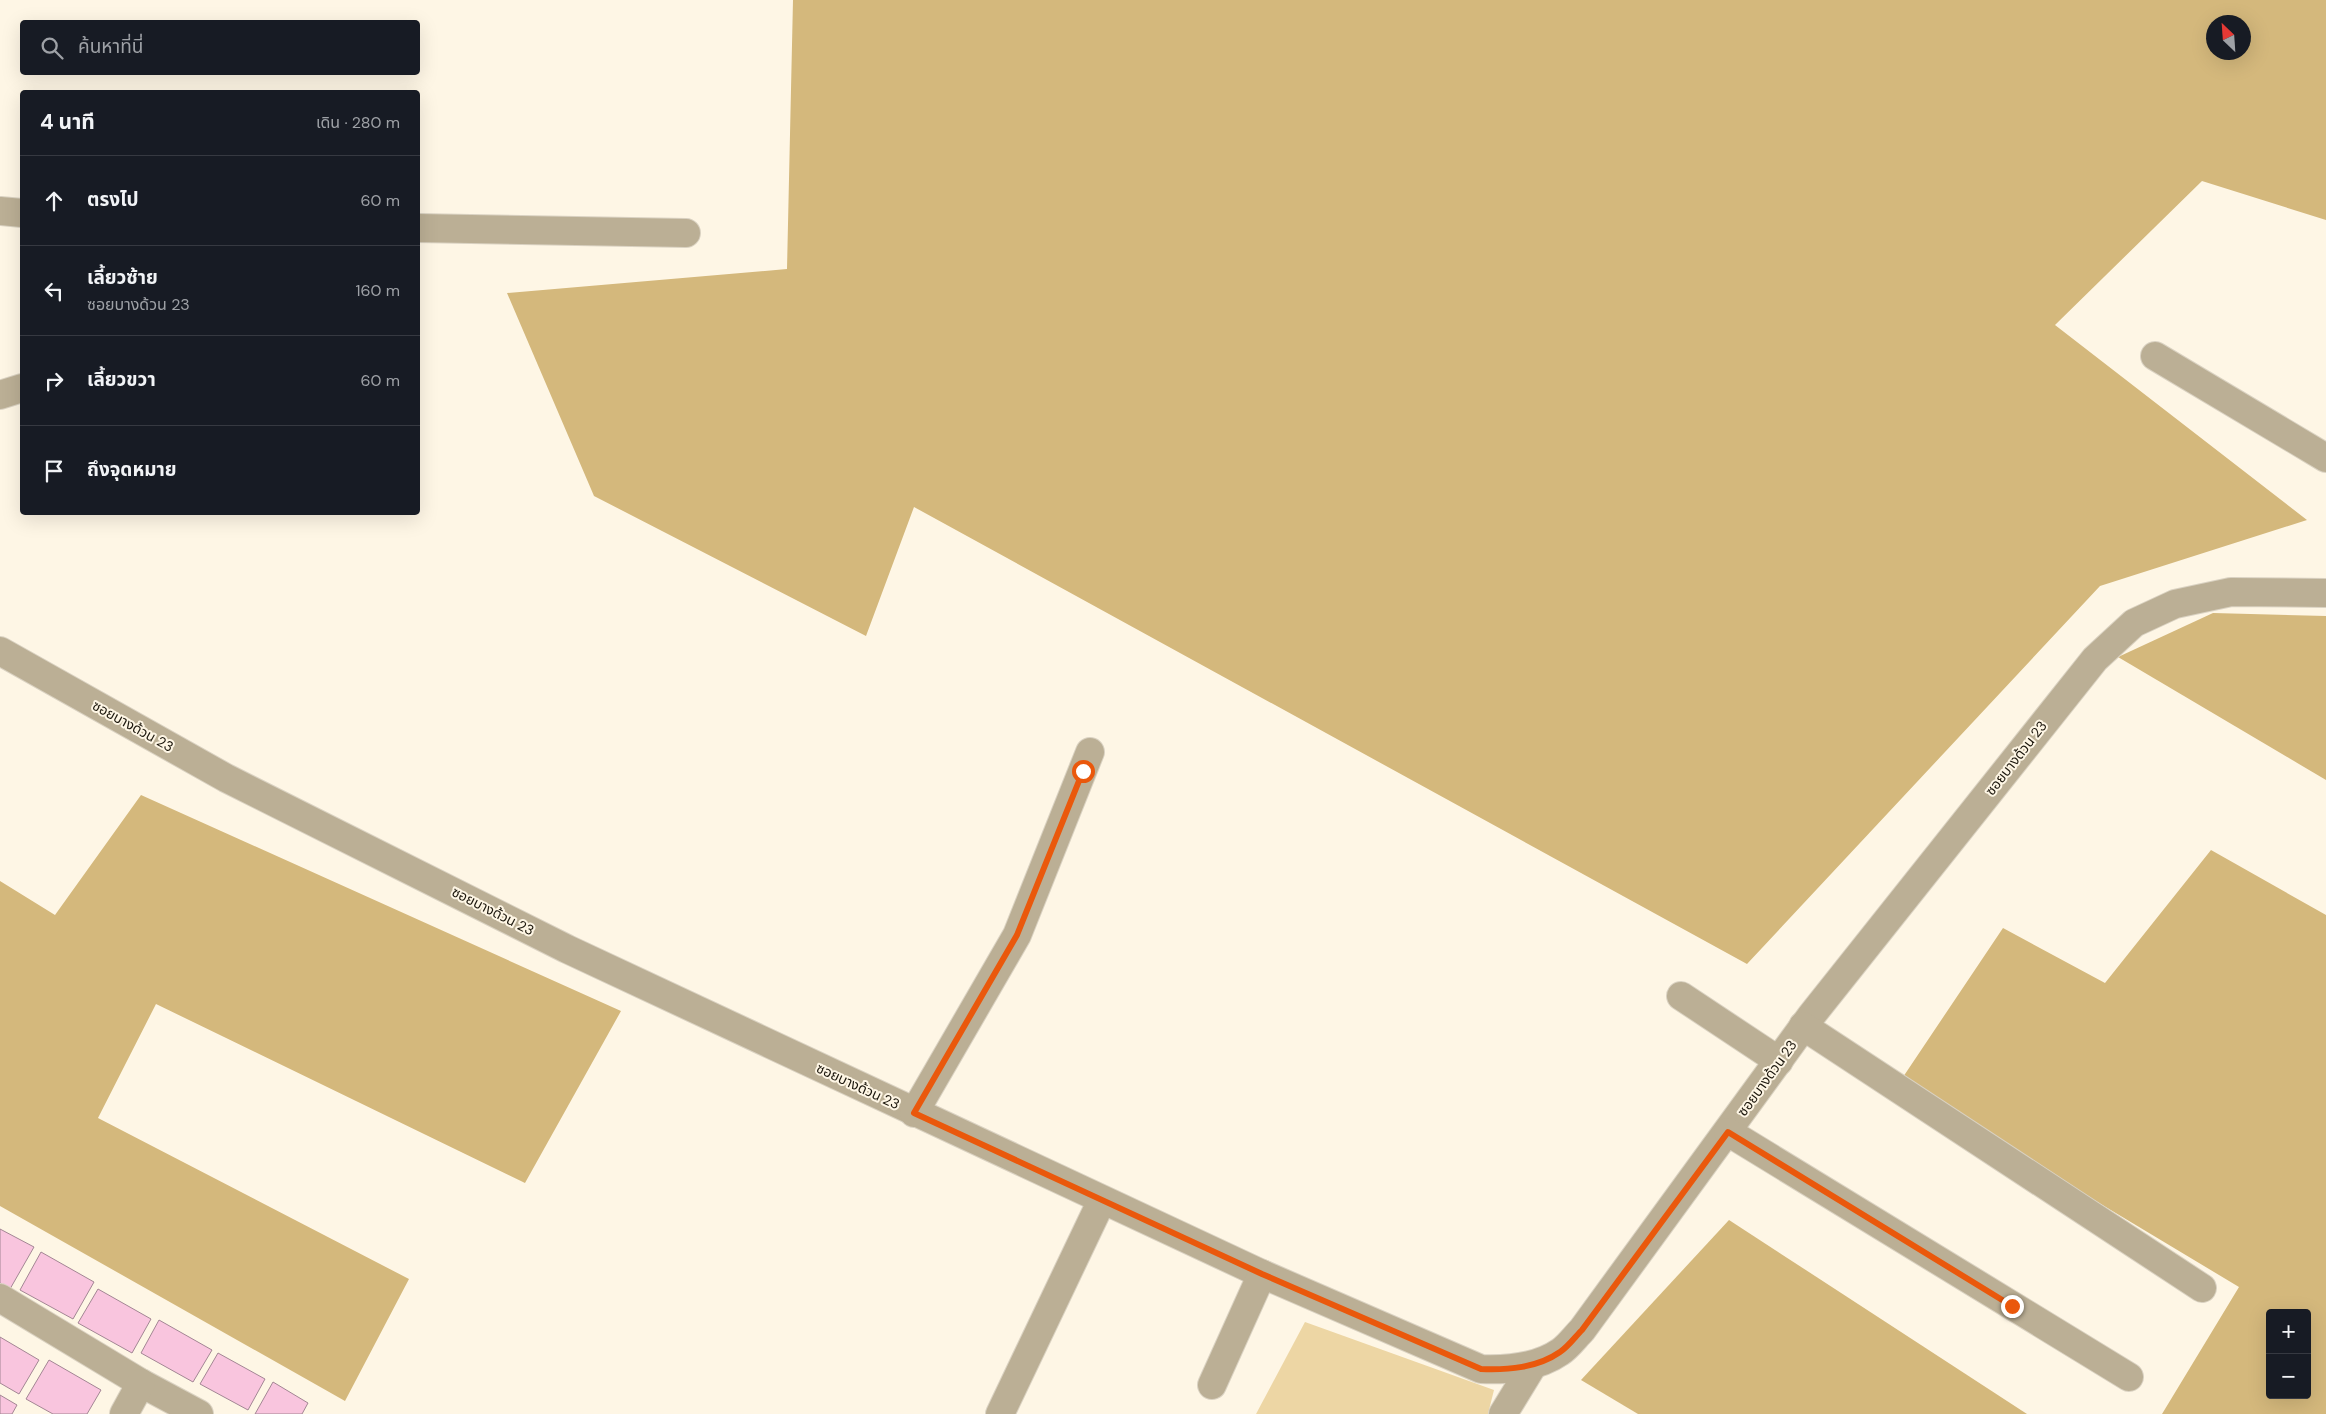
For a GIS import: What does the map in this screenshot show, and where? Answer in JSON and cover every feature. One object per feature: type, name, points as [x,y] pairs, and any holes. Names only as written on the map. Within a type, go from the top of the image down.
[{"type":"street","points":[[0,211],[20,213]]},
{"type":"street","points":[[420,228],[686,233]]},
{"type":"street","points":[[2155,356],[2326,458]]},
{"type":"street","points":[[0,395],[20,389]]},
{"type":"street","name":"ซอยบางด้วน 23","points":[[0,651],[226,778],[567,949],[914,1113],[1262,1274],[1481,1369],[1504,1370],[1533,1365],[1560,1352],[1582,1330],[1804,1026],[2095,658],[2134,623],[2175,604],[2231,592],[2326,593]]},
{"type":"street","points":[[914,1113],[1017,935],[1090,752]]},
{"type":"street","points":[[1681,996],[1779,1061]]},
{"type":"street","points":[[1804,1026],[2202,1288]]},
{"type":"street","points":[[1728,1132],[2130,1378]]},
{"type":"street","points":[[1000,1414],[1102,1200]]},
{"type":"street","points":[[1212,1385],[1262,1274]]},
{"type":"street","points":[[0,1298],[141,1383],[199,1414]]},
{"type":"street","points":[[1503,1414],[1533,1365]]},
{"type":"street","points":[[124,1414],[141,1383]]},
{"type":"shaded area","points":[[793,0],[2326,0],[2326,220],[2202,181],[2055,325],[2307,520],[2100,586],[1747,964],[914,507],[866,636],[594,496],[507,293],[787,269]]},
{"type":"shaded area","points":[[2213,613],[2326,616],[2326,780],[2118,657]]},
{"type":"shaded area","points":[[141,795],[621,1011],[525,1183],[156,1004],[98,1118],[409,1279],[345,1401],[0,1206],[0,881],[55,915]]},
{"type":"shaded area","points":[[2211,850],[2326,915],[2326,1414],[2162,1414],[2239,1287],[1899,1083],[2003,928],[2105,983]]},
{"type":"shaded area","points":[[1729,1220],[2027,1414],[1638,1414],[1581,1380]]},
{"type":"shaded area","points":[[1305,1322],[1494,1390],[1488,1414],[1256,1414]]},
{"type":"building","points":[[0,1229],[34,1247],[10,1289],[0,1283]]},
{"type":"building","points":[[41,1252],[94,1282],[73,1319],[20,1290]]},
{"type":"building","points":[[98,1289],[151,1319],[132,1353],[78,1323]]},
{"type":"building","points":[[159,1320],[212,1350],[193,1382],[141,1353]]},
{"type":"building","points":[[0,1337],[39,1360],[19,1394],[0,1383]]},
{"type":"building","points":[[218,1353],[265,1379],[248,1410],[200,1384]]},
{"type":"building","points":[[49,1360],[101,1390],[87,1414],[53,1414],[26,1399]]},
{"type":"building","points":[[273,1382],[308,1403],[302,1414],[255,1414]]},
{"type":"building","points":[[0,1395],[17,1405],[12,1414],[0,1414]]},
{"type":"route","points":[[1083,771],[1017,935],[984,996],[914,1113],[1262,1274],[1481,1369],[1504,1370],[1533,1365],[1560,1352],[1582,1330],[1728,1132],[2012,1306]]}]
